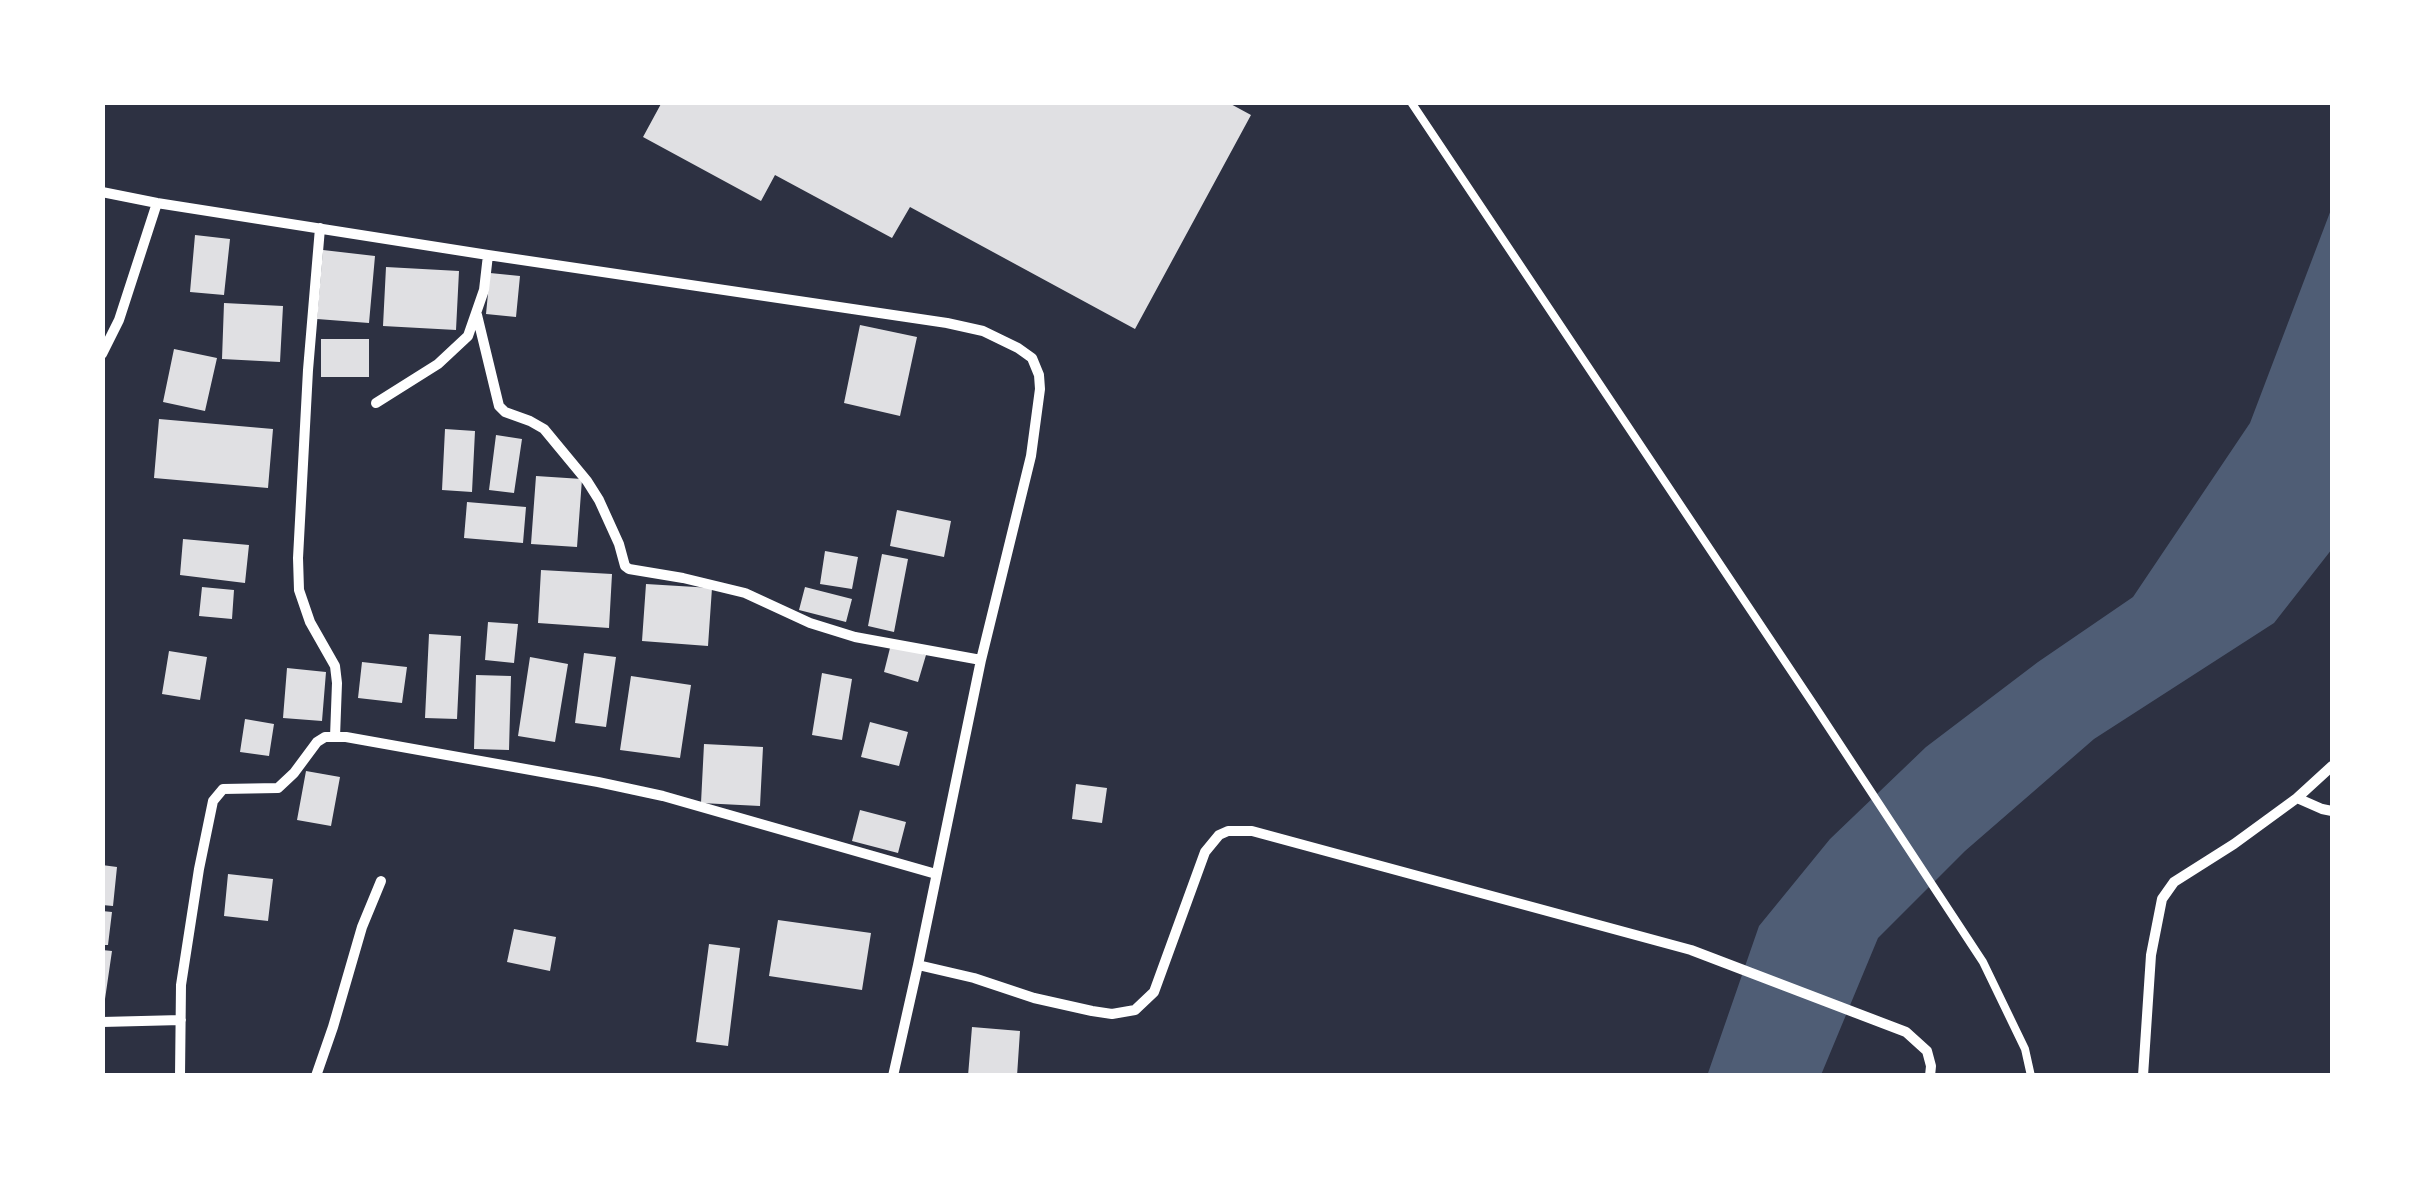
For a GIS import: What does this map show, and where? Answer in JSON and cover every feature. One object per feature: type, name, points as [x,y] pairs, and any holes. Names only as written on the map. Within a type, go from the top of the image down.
[{"type":"street","points":[[102,192],[488,255],[948,323],[983,331],[1032,358],[1040,389],[1030,456],[981,660],[894,1076]]},
{"type":"street","points":[[102,354],[119,320],[157,203]]},
{"type":"street","points":[[320,228],[298,558],[300,590],[310,622],[336,666],[335,737]]},
{"type":"street","points":[[376,403],[438,364],[468,336],[484,290],[488,255]]},
{"type":"street","points":[[477,315],[499,406],[544,430],[586,481],[619,544],[624,566],[745,593],[810,623],[855,637],[981,660]]},
{"type":"street","points":[[180,1076],[181,985],[213,801],[223,790],[278,788],[317,742],[326,737],[346,737],[647,792],[936,874]]},
{"type":"street","points":[[2143,1076],[2151,955],[2162,899],[2174,882],[2297,798],[2332,766]]},
{"type":"street","points":[[2297,798],[2322,810],[2332,810]]},
{"type":"street","points":[[918,965],[1092,1011],[1112,1014],[1135,1010],[1154,992],[1205,852],[1219,836],[1252,831],[1691,950],[1906,1032],[1927,1051],[1930,1076]]},
{"type":"street","points":[[316,1076],[362,927],[381,882]]},
{"type":"street","points":[[102,1022],[181,1020]]},
{"type":"lane","points":[[1411,102],[1982,962],[2025,1049],[2031,1076]]},
{"type":"water","points":[[2332,207],[2332,549],[2274,623],[2094,739],[1965,851],[1878,938],[1821,1075],[1707,1076],[1759,926],[1830,839],[1926,747],[2038,662],[2133,597],[2250,423]]},
{"type":"building","points":[[662,102],[1227,102],[1251,115],[1135,329],[910,207],[892,238],[775,175],[761,201],[643,137]]},
{"type":"building","points":[[195,235],[230,239],[224,295],[190,292]]},
{"type":"building","points":[[323,250],[375,256],[369,323],[317,319]]},
{"type":"building","points":[[386,267],[459,271],[456,330],[383,326]]},
{"type":"building","points":[[490,273],[520,276],[516,317],[486,314]]},
{"type":"building","points":[[224,303],[283,306],[280,362],[222,359]]},
{"type":"building","points":[[860,325],[917,337],[900,416],[844,403]]},
{"type":"building","points":[[321,339],[369,339],[369,377],[321,377]]},
{"type":"building","points":[[174,349],[217,358],[205,411],[163,402]]},
{"type":"building","points":[[159,419],[273,429],[268,488],[154,478]]},
{"type":"building","points":[[445,429],[475,431],[472,492],[442,490]]},
{"type":"building","points":[[496,435],[522,439],[514,493],[489,490]]},
{"type":"building","points":[[536,476],[582,479],[577,547],[531,544]]},
{"type":"building","points":[[467,502],[526,507],[523,543],[464,538]]},
{"type":"building","points":[[897,510],[951,521],[944,557],[890,546]]},
{"type":"building","points":[[183,539],[249,545],[245,583],[180,575]]},
{"type":"building","points":[[825,551],[858,557],[852,589],[820,584]]},
{"type":"building","points":[[882,554],[908,559],[894,632],[868,626]]},
{"type":"building","points":[[541,570],[612,574],[609,628],[538,623]]},
{"type":"building","points":[[646,584],[712,588],[708,646],[642,641]]},
{"type":"building","points":[[202,587],[234,590],[232,619],[199,616]]},
{"type":"building","points":[[805,587],[852,599],[846,622],[799,610]]},
{"type":"building","points":[[488,622],[518,624],[514,663],[485,660]]},
{"type":"building","points":[[429,634],[461,636],[457,719],[425,718]]},
{"type":"building","points":[[891,644],[926,655],[918,682],[884,672]]},
{"type":"building","points":[[169,651],[207,657],[200,700],[162,694]]},
{"type":"building","points":[[584,653],[616,657],[606,727],[575,723]]},
{"type":"building","points":[[530,657],[568,664],[555,742],[518,736]]},
{"type":"building","points":[[362,662],[407,667],[402,703],[358,698]]},
{"type":"building","points":[[287,668],[326,672],[322,721],[283,718]]},
{"type":"building","points":[[822,673],[852,679],[842,740],[812,735]]},
{"type":"building","points":[[476,675],[511,676],[509,750],[474,749]]},
{"type":"building","points":[[631,676],[691,685],[680,758],[620,750]]},
{"type":"building","points":[[245,719],[274,724],[269,756],[240,752]]},
{"type":"building","points":[[870,722],[908,732],[899,766],[861,757]]},
{"type":"building","points":[[704,744],[763,747],[760,806],[701,803]]},
{"type":"building","points":[[306,771],[340,777],[331,826],[297,820]]},
{"type":"building","points":[[1076,784],[1107,788],[1102,823],[1072,819]]},
{"type":"building","points":[[860,810],[906,822],[898,853],[852,841]]},
{"type":"building","points":[[102,865],[117,867],[113,906],[102,905]]},
{"type":"building","points":[[228,874],[273,879],[268,921],[224,916]]},
{"type":"building","points":[[102,911],[112,912],[108,945],[102,945]]},
{"type":"building","points":[[778,920],[871,933],[862,990],[769,976]]},
{"type":"building","points":[[514,929],[556,937],[550,971],[507,962]]},
{"type":"building","points":[[709,944],[740,948],[728,1046],[696,1042]]},
{"type":"building","points":[[102,950],[112,951],[105,999],[102,999]]},
{"type":"building","points":[[972,1027],[1020,1031],[1017,1076],[968,1076]]}]
